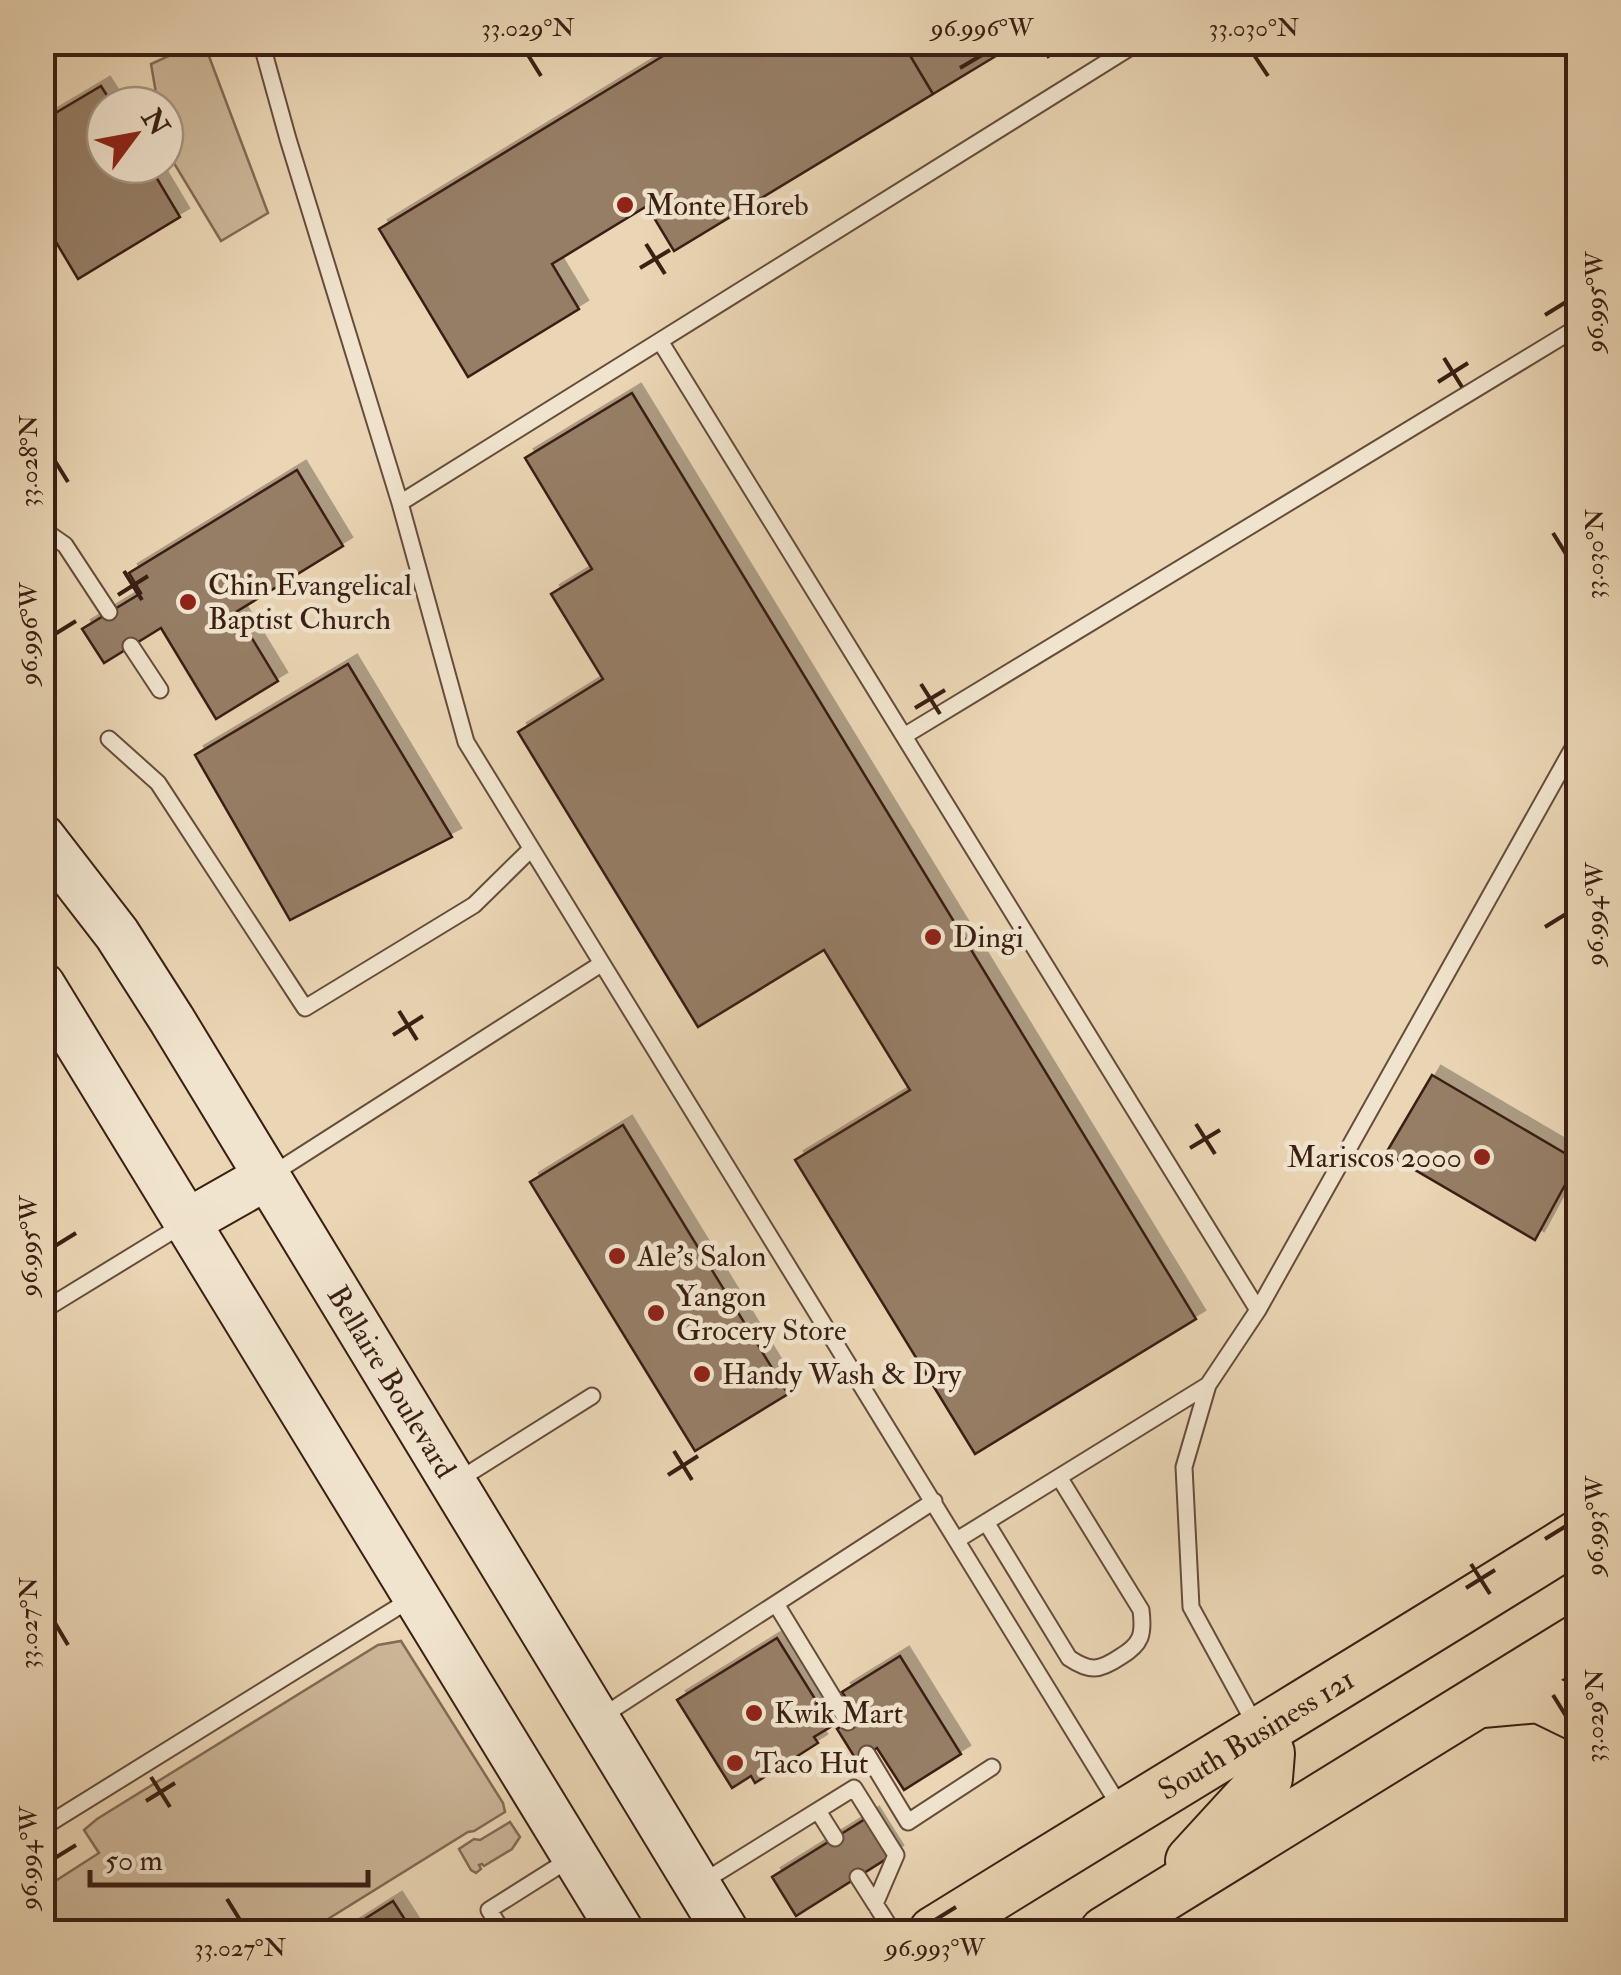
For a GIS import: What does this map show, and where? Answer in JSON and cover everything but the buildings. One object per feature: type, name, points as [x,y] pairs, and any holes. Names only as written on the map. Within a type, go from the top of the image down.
[{"type":"main road","name":"Bellaire Boulevard","points":[[42,837],[117,934],[726,1932]]},
{"type":"main road","points":[[42,985],[620,1932]]},
{"type":"main road","points":[[186,1222],[268,1176]]},
{"type":"main road","name":"South Business 121","points":[[934,1932],[1578,1536]]},
{"type":"main road","points":[[1105,1932],[1578,1640]]},
{"type":"main road","points":[[1477,1702],[1539,1697],[1578,1716]]},
{"type":"main road","points":[[1155,1902],[1267,1778],[1268,1753],[1260,1732]]},
{"type":"lane","points":[[264,42],[288,139],[400,503],[466,742],[1124,1813]]},
{"type":"lane","points":[[400,503],[1139,42]]},
{"type":"lane","points":[[904,736],[1578,327]]},
{"type":"lane","points":[[660,341],[1258,1310]]},
{"type":"lane","points":[[42,529],[66,545],[109,612]]},
{"type":"lane","points":[[131,646],[160,690]]},
{"type":"lane","points":[[1260,1732],[1191,1608],[1184,1467],[1208,1385],[1258,1310],[1578,739]]},
{"type":"lane","points":[[108,740],[158,783],[306,1008],[474,905],[531,849]]},
{"type":"lane","points":[[268,1176],[601,964]]},
{"type":"lane","points":[[42,1311],[186,1222]]},
{"type":"lane","points":[[957,1540],[1208,1385]]},
{"type":"lane","points":[[454,1484],[592,1396]]},
{"type":"lane","points":[[986,1522],[1069,1658],[1085,1668],[1104,1668],[1135,1648],[1143,1629],[1141,1610],[1059,1477]]},
{"type":"lane","points":[[597,1719],[934,1502]]},
{"type":"lane","points":[[42,1828],[415,1597]]},
{"type":"lane","points":[[776,1604],[848,1722]]},
{"type":"lane","points":[[868,1754],[908,1822],[992,1767]]},
{"type":"lane","points":[[698,1886],[854,1788],[896,1855],[875,1904]]},
{"type":"lane","points":[[818,1811],[835,1838]]},
{"type":"lane","points":[[503,1932],[489,1910],[574,1857]]},
{"type":"lane","points":[[858,1877],[893,1932]]},
{"type":"shaded area","points":[[204,43],[268,213],[221,241],[185,181],[185,85],[155,85],[151,64]]},
{"type":"shaded area","points":[[401,1641],[505,1812],[307,1932],[43,1932],[43,1889],[99,1853],[84,1830],[97,1819],[378,1645]]},
{"type":"shaded area","points":[[510,1822],[520,1837],[512,1849],[484,1866],[479,1865],[481,1869],[476,1873],[471,1870],[459,1849]]},
{"type":"place","name":"Monte Horeb","points":[[625,205]]},
{"type":"place","name":"Chin Evangelical Baptist Church","points":[[188,602]]},
{"type":"place","name":"Dingi","points":[[933,937]]},
{"type":"place","name":"Mariscos 2000","points":[[1482,1157]]},
{"type":"place","name":"Ale's Salon","points":[[617,1256]]},
{"type":"place","name":"Yangon Grocery Store","points":[[656,1313]]},
{"type":"place","name":"Handy Wash & Dry","points":[[702,1374]]},
{"type":"place","name":"Kwik Mart","points":[[754,1713]]},
{"type":"place","name":"Taco Hut","points":[[735,1763]]}]
